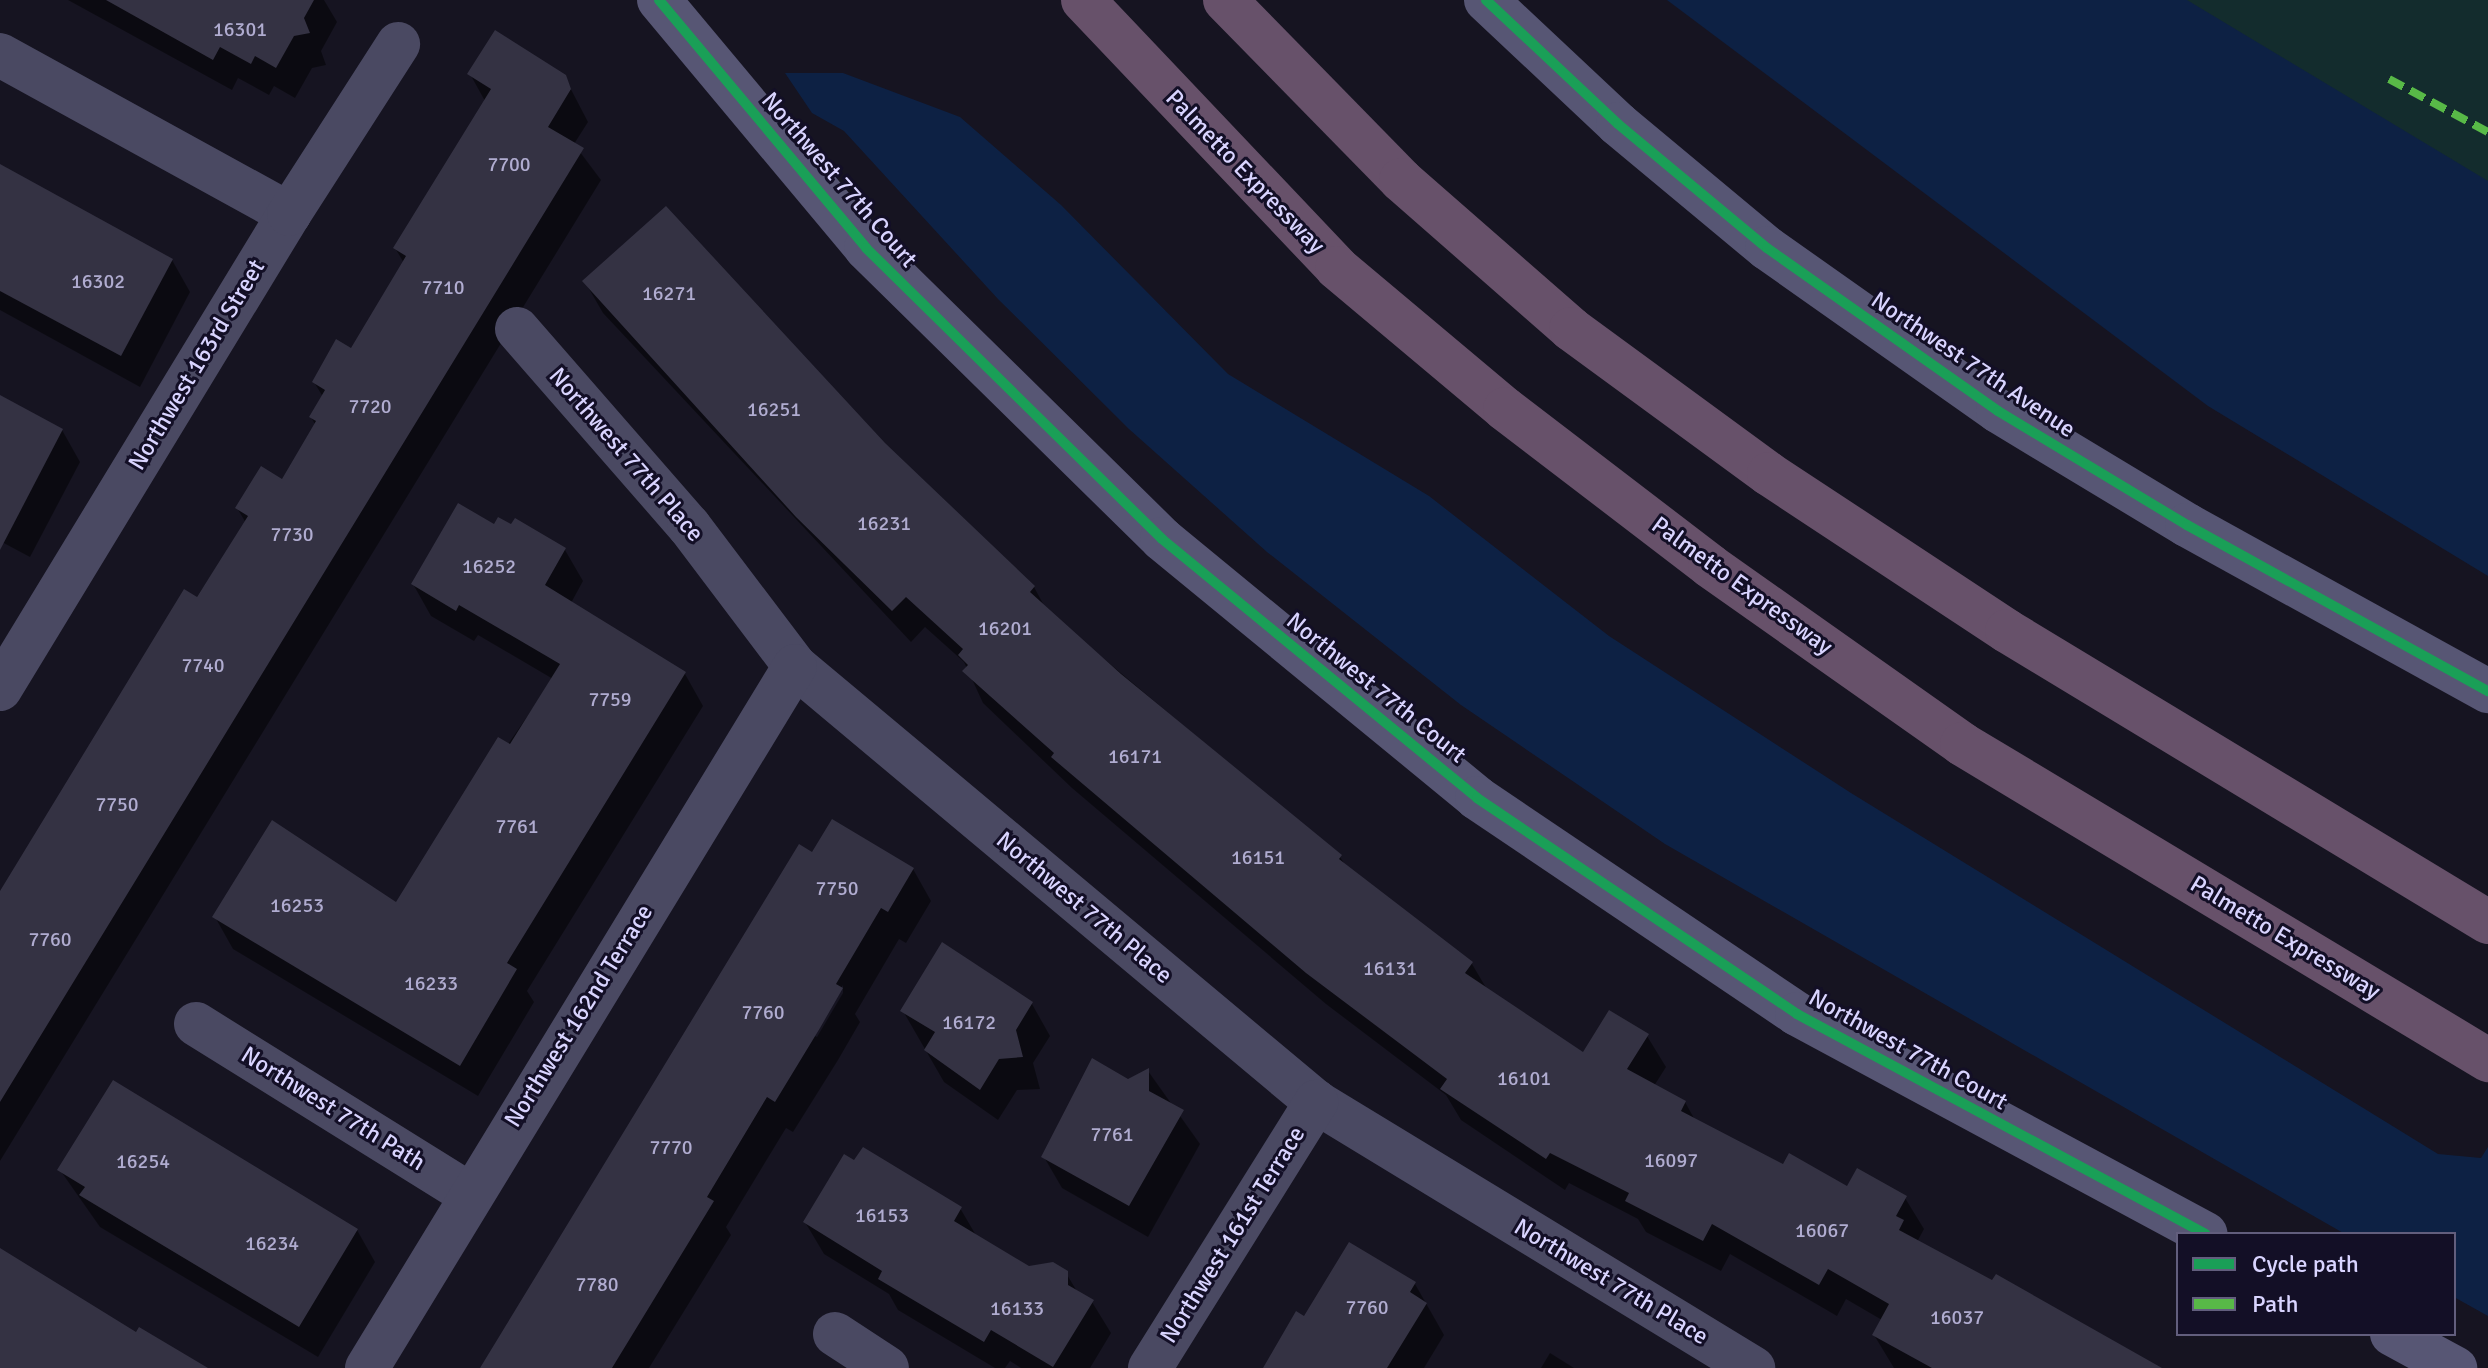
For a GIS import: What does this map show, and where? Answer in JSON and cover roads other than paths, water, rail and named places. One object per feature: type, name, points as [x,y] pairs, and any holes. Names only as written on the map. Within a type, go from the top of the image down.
[{"type":"highway","name":"Palmetto Expressway","points":[[1083,0],[1337,268],[1505,409],[1710,566],[1962,744],[2488,1060]]},
{"type":"highway","points":[[1225,0],[1401,180],[1571,329],[1769,474],[2007,631],[2488,922]]},
{"type":"street","name":"Northwest 77th Court","points":[[659,0],[866,248],[1162,539],[1477,798],[1797,1014],[2202,1232]]},
{"type":"street","name":"Northwest 77th Avenue","points":[[1486,0],[1618,124],[1767,248],[1998,411],[2187,525],[2488,691]]},
{"type":"street","name":"Northwest 163rd Street","points":[[0,689],[12,640],[398,44]]},
{"type":"street","points":[[0,55],[289,214]]},
{"type":"street","name":"Northwest 77th Place","points":[[517,329],[689,526],[795,666],[1316,1102],[1753,1368]]},
{"type":"street","name":"Northwest 162nd Terrace","points":[[367,1368],[469,1194],[795,666]]},
{"type":"street","name":"Northwest 77th Path","points":[[196,1024],[469,1194]]},
{"type":"street","name":"Northwest 161st Terrace","points":[[1150,1368],[1316,1102]]},
{"type":"street","points":[[835,1334],[887,1368]]},
{"type":"street","points":[[2396,1336],[2455,1368]]},
{"type":"water","points":[[1667,0],[2187,0],[2488,181],[2488,576],[2208,406]]},
{"type":"water","points":[[785,73],[843,73],[960,117],[1061,205],[1228,374],[1429,496],[1609,636],[1851,793],[2438,1154],[2481,1158],[2488,1147],[2488,1316],[2456,1298],[2456,1232],[2342,1232],[1665,844],[1461,705],[1267,552],[1129,429],[998,299],[844,131],[812,113]]}]
